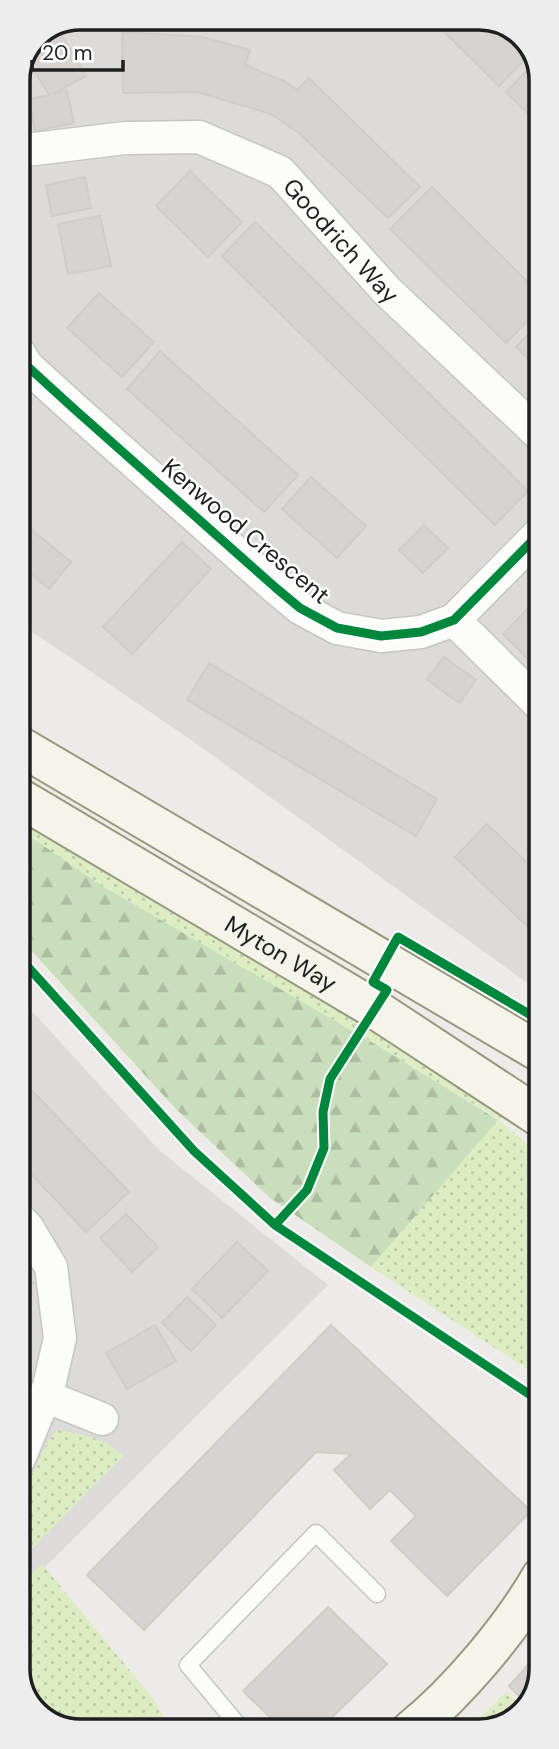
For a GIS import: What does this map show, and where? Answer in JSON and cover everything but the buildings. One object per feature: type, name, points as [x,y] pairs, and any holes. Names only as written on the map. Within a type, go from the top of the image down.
[{"type":"street","name":"Goodrich Way","points":[[30,149],[125,138],[199,137],[280,172],[387,291],[529,425]]},
{"type":"street","name":"Kenwood Crescent","points":[[30,369],[300,608],[337,628],[381,636],[421,632],[454,620],[529,544]]},
{"type":"street","points":[[454,620],[529,694]]},
{"type":"street","name":"Myton Way","points":[[30,753],[529,1047]]},
{"type":"street","name":"Myton Way","points":[[30,804],[375,1009],[529,1110]]},
{"type":"street","points":[[30,1232],[51,1268],[60,1338],[45,1396],[30,1432]]},
{"type":"street","points":[[45,1396],[102,1419]]},
{"type":"street","points":[[427,1719],[474,1667],[529,1595]]},
{"type":"lane","points":[[233,1719],[188,1665],[316,1533],[377,1594]]},
{"type":"shaded area","points":[[80,30],[492,31],[510,40],[521,52],[528,67],[529,80],[529,984],[194,742],[30,630],[30,80],[34,61],[44,44],[52,38]]},
{"type":"shaded area","points":[[30,1009],[159,1150],[328,1285],[30,1582]]},
{"type":"green space","points":[[30,822],[131,879],[504,1112],[499,1120],[529,1146],[529,1370],[371,1267],[498,1119],[375,1044],[102,886],[30,837]]},
{"type":"green space","points":[[30,837],[102,886],[375,1044],[498,1120],[371,1267],[269,1197],[175,1108],[30,949]]},
{"type":"green space","points":[[57,1430],[84,1435],[109,1445],[123,1456],[30,1551],[30,1479],[49,1440]]},
{"type":"green space","points":[[42,1564],[155,1701],[165,1719],[76,1719],[52,1711],[42,1702],[31,1682],[30,1575]]},
{"type":"green space","points":[[506,1692],[517,1702],[507,1711],[492,1718],[479,1719]]},
{"type":"cycle path","points":[[30,369],[276,588],[300,608],[337,628],[381,636],[421,632],[454,620],[529,544]]},
{"type":"cycle path","points":[[275,1225],[307,1190],[324,1148],[323,1112],[330,1079],[387,990],[373,982],[398,937],[529,1014]]},
{"type":"cycle path","points":[[30,969],[194,1151],[275,1225],[529,1394]]}]
